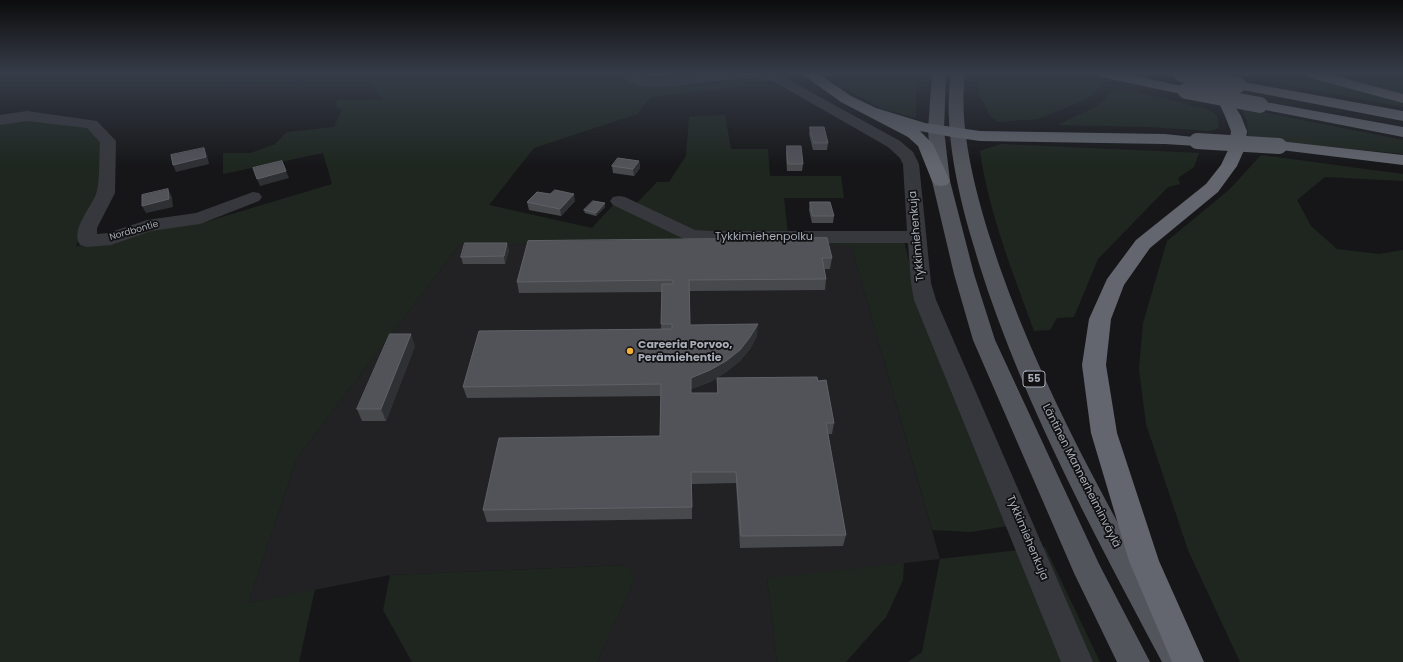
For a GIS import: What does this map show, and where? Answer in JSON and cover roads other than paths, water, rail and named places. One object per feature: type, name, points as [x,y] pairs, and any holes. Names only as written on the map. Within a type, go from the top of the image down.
[{"type":"highway","points":[[858,105],[914,134],[925,144],[941,181]]},
{"type":"highway","points":[[1188,662],[1144,561],[1108,448],[1104,433],[1094,365],[1100,319],[1114,284],[1143,244],[1212,188],[1229,166],[1237,148],[1239,131],[1227,105]]},
{"type":"highway","points":[[1260,105],[1403,132]]},
{"type":"highway","points":[[1344,105],[1403,116]]},
{"type":"highway","points":[[872,112],[913,125],[947,132],[980,136],[1197,141],[1279,146],[1403,160]]},
{"type":"main road","name":"Läntinen Mannerheiminväylä","points":[[943,105],[947,132],[967,190],[984,254],[1009,326],[1057,430],[1108,532],[1179,662]]},
{"type":"main road","name":"Läntinen Mannerheiminväylä","points":[[952,105],[941,181],[964,274],[984,340],[1089,573],[1134,662]]},
{"type":"street","name":"Tykkimiehenkuja","points":[[826,105],[894,144],[907,156],[912,164],[921,283],[925,300],[1078,662]]},
{"type":"street","name":"Nordbontie","points":[[0,120],[27,116],[92,124],[108,141],[106,193],[88,228],[87,241],[111,239],[147,226],[200,218],[253,197]]},
{"type":"street","name":"Tykkimiehenpolku","points":[[619,201],[691,235],[710,237],[917,237]]},
{"type":"place","name":"Careeria Porvoo, Perämiehentie","points":[[630,351]]}]
